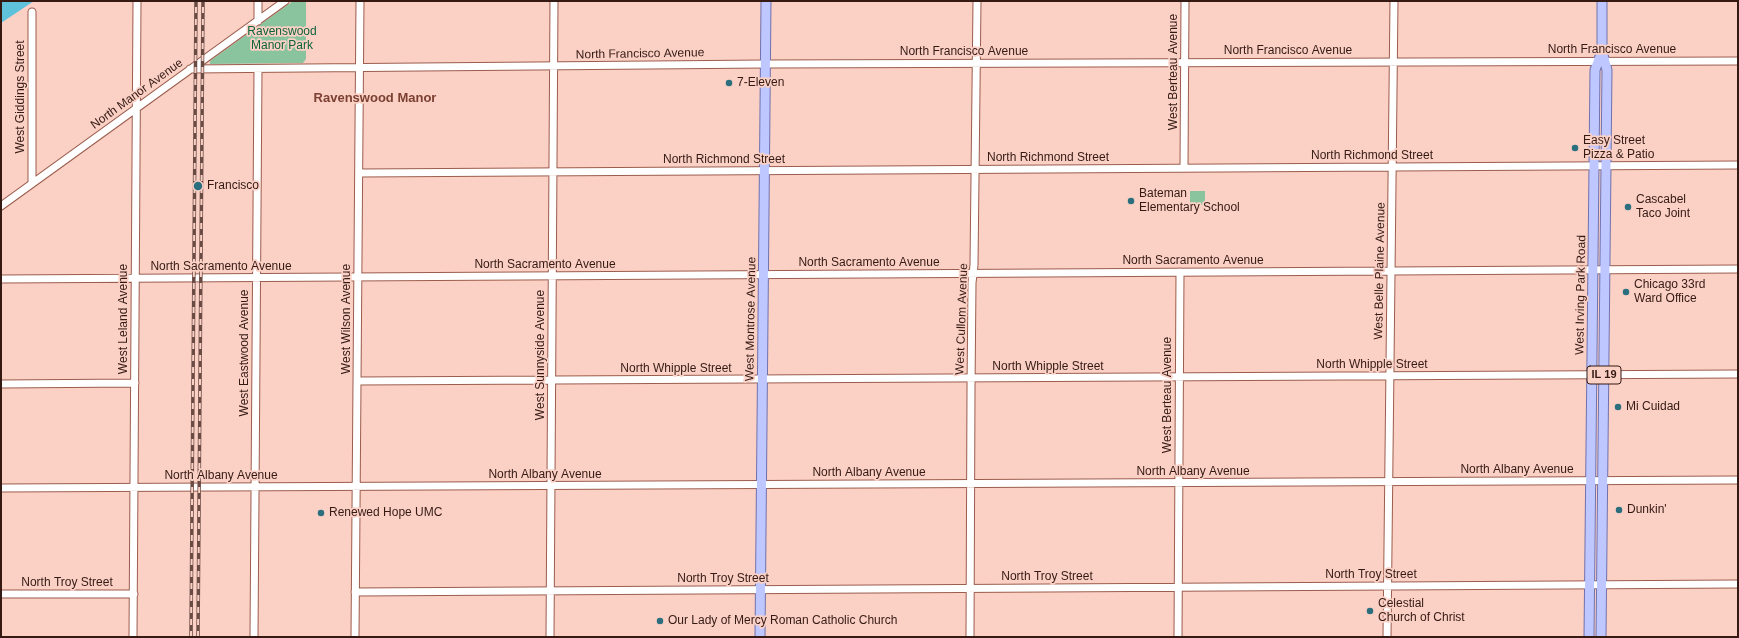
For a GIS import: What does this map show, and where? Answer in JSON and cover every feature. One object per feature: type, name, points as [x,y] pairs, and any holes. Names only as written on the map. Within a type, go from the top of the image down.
[{"type":"main road","name":"West Montrose Avenue","points":[[760,637],[766,1]]},
{"type":"main road","name":"West Irving Park Road","points":[[1589,637],[1595,70],[1601,61],[1602,1]]},
{"type":"main road","name":"West Irving Park Road","points":[[1601,61],[1607,70],[1601,637]]},
{"type":"street","name":"West Leland Avenue","points":[[134,637],[137,1]]},
{"type":"street","points":[[258,1],[258,21]]},
{"type":"street","name":"North Manor Avenue","points":[[1,206],[285,1]]},
{"type":"street","name":"West Wilson Avenue","points":[[355,637],[360,1]]},
{"type":"street","name":"West Sunnyside Avenue","points":[[550,637],[554,1]]},
{"type":"street","name":"West Cullom Avenue","points":[[970,637],[971,378],[977,1]]},
{"type":"street","name":"West Berteau Avenue","points":[[1184,168],[1185,1]]},
{"type":"street","name":"West Belle Plaine Avenue","points":[[1387,637],[1394,1]]},
{"type":"street","name":"West Giddings Street","points":[[32,12],[32,183]]},
{"type":"street","name":"North Francisco Avenue","points":[[190,69],[766,64],[1738,61]]},
{"type":"street","name":"West Eastwood Avenue","points":[[254,637],[258,69]]},
{"type":"street","name":"North Richmond Street","points":[[359,173],[1738,166]]},
{"type":"street","name":"North Sacramento Avenue","points":[[1,279],[1738,269]]},
{"type":"street","name":"West Berteau Avenue","points":[[1178,637],[1180,272]]},
{"type":"street","name":"North Whipple Street","points":[[357,381],[1738,374]]},
{"type":"street","points":[[1,384],[135,383]]},
{"type":"street","name":"North Albany Avenue","points":[[1,488],[1738,480]]},
{"type":"street","name":"North Troy Street","points":[[355,592],[1738,584]]},
{"type":"street","name":"North Troy Street","points":[[1,594],[134,594]]},
{"type":"green space","name":"Ravenswood Manor Park","points":[[293,1],[306,1],[306,59],[303,63],[210,64],[210,61]]},
{"type":"green space","points":[[1190,191],[1205,191],[1205,205],[1190,205]]},
{"type":"water","points":[[1,1],[34,1],[1,23]]},
{"type":"railway","points":[[191,637],[196,1]]},
{"type":"railway","points":[[198,637],[203,1]]},
{"type":"place","name":"7-Eleven","points":[[729,83]]},
{"type":"place","name":"Easy Street Pizza & Patio","points":[[1575,148]]},
{"type":"place","name":"Francisco","points":[[198,186]]},
{"type":"place","name":"Bateman Elementary School","points":[[1131,201]]},
{"type":"place","name":"Cascabel Taco Joint","points":[[1628,207]]},
{"type":"place","name":"Chicago 33rd Ward Office","points":[[1626,292]]},
{"type":"place","name":"Mi Cuidad","points":[[1618,407]]},
{"type":"place","name":"Dunkin'","points":[[1619,510]]},
{"type":"place","name":"Renewed Hope UMC","points":[[321,513]]},
{"type":"place","name":"Celestial Church of Christ","points":[[1370,611]]},
{"type":"place","name":"Our Lady of Mercy Roman Catholic Church","points":[[660,621]]},
{"type":"district","name":"Ravenswood Manor","points":[[375,98]]}]
